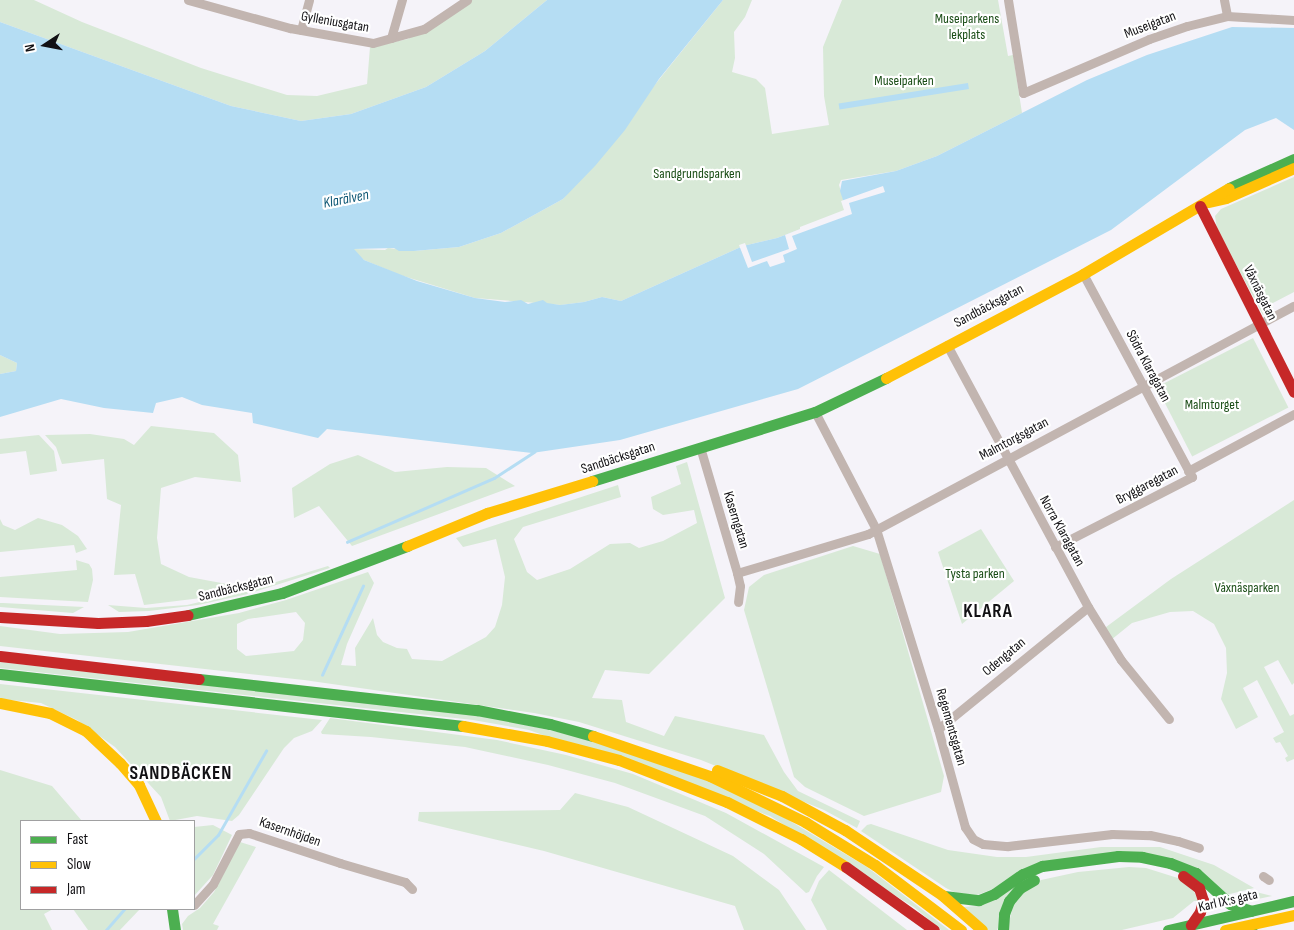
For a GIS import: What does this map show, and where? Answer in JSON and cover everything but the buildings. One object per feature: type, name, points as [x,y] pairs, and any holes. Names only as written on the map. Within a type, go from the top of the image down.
[{"type":"main road","name":"Sandbäcksgatan","points":[[0,617],[98,623],[146,621],[195,614],[282,593],[421,541],[487,513],[815,412],[882,380],[1083,274],[1204,204],[1215,194],[1294,159]]},
{"type":"main road","name":"Sandbäcksgatan","points":[[1204,204],[1226,198],[1294,168]]},
{"type":"main road","name":"Våxnäsgatan","points":[[1204,204],[1294,392]]},
{"type":"main road","points":[[0,656],[477,710],[550,724],[656,755],[711,768],[750,781],[804,807],[906,869],[942,895],[982,930]]},
{"type":"main road","points":[[0,674],[476,728],[547,741],[619,760],[727,802],[801,839],[866,880],[934,930]]},
{"type":"main road","points":[[0,703],[50,713],[86,731],[120,763],[139,785],[156,820]]},
{"type":"main road","points":[[656,755],[719,780],[805,822],[875,865],[961,930]]},
{"type":"main road","points":[[942,895],[965,900],[979,900],[994,894],[1023,874],[1042,866],[1118,856],[1142,856],[1170,863],[1196,873],[1230,904],[1251,911]]},
{"type":"main road","points":[[1003,930],[1004,914],[1009,901],[1028,882],[1055,872],[1122,864],[1163,869],[1194,883],[1202,893],[1203,900],[1200,912],[1191,925]]},
{"type":"main road","points":[[866,880],[917,930]]},
{"type":"main road","name":"Karl IX:s gata","points":[[1168,930],[1294,901]]},
{"type":"main road","points":[[174,910],[175,930]]},
{"type":"main road","name":"Karl IX:s gata","points":[[1225,930],[1251,927],[1294,915]]},
{"type":"street","name":"Gylleniusgatan","points":[[188,0],[301,30],[359,42],[374,42],[424,29],[467,0]]},
{"type":"street","points":[[301,30],[309,0]]},
{"type":"street","points":[[391,38],[402,0]]},
{"type":"street","name":"Museigatan","points":[[1008,0],[1023,93],[1150,39],[1187,26],[1227,16],[1294,20]]},
{"type":"street","points":[[1224,0],[1227,16]]},
{"type":"street","name":"Södra Klaragatan","points":[[1083,274],[1188,471]]},
{"type":"street","name":"Malmtorgsgatan","points":[[737,573],[850,540],[876,529],[1294,306]]},
{"type":"street","name":"Norra Klaragatan","points":[[946,345],[1088,607],[1121,660],[1169,719]]},
{"type":"street","name":"Regementsgatan","points":[[815,412],[876,529],[938,729],[965,827],[973,839],[983,844],[1008,846],[1112,834],[1150,835],[1178,840],[1199,848]]},
{"type":"street","name":"Bryggaregatan","points":[[1056,547],[1192,477],[1188,471],[1294,414]]},
{"type":"street","name":"Kaserngatan","points":[[700,447],[737,573],[740,586],[738,602]]},
{"type":"street","name":"Odengatan","points":[[938,729],[1088,607]]},
{"type":"street","name":"Kasernhöjden","points":[[195,904],[201,900],[213,884],[240,834],[249,833],[340,864],[405,882],[412,888]]},
{"type":"green space","points":[[0,0],[34,0],[82,22],[201,68],[287,95],[317,96],[367,84],[370,47],[408,39],[472,0],[547,0],[485,51],[426,87],[351,114],[301,121],[231,106],[0,22]]},
{"type":"green space","name":"Sandgrundsparken","points":[[723,0],[752,0],[745,17],[734,32],[735,58],[732,72],[756,79],[765,88],[772,134],[829,125],[824,96],[823,47],[842,0],[998,0],[1008,56],[1013,55],[1022,113],[937,156],[896,171],[841,180],[839,185],[847,212],[777,238],[743,246],[621,301],[602,297],[561,305],[475,298],[400,275],[364,260],[353,251],[354,249],[385,250],[388,248],[414,251],[459,247],[501,233],[563,199]]},
{"type":"green space","points":[[1294,177],[1294,292],[1271,304],[1274,311],[1263,315],[1217,229],[1215,216],[1221,209]]},
{"type":"green space","name":"Malmtorget","points":[[1253,338],[1288,407],[1192,457],[1157,387]]},
{"type":"green space","points":[[0,355],[17,363],[16,371],[0,374]]},
{"type":"green space","points":[[151,426],[214,433],[238,455],[241,482],[195,477],[161,488],[157,538],[161,564],[189,577],[243,587],[201,598],[144,605],[135,574],[114,575],[121,505],[107,499],[104,459],[62,464],[56,447],[45,435],[90,434],[124,439],[134,445]]},
{"type":"green space","points":[[39,435],[54,451],[57,471],[30,475],[26,451],[0,454],[0,439]]},
{"type":"green space","points":[[358,455],[395,472],[447,467],[486,468],[515,486],[352,546],[319,506],[294,518],[292,488],[330,464]]},
{"type":"green space","points":[[687,462],[725,598],[649,674],[605,670],[592,698],[622,700],[626,722],[664,736],[675,716],[764,735],[784,772],[798,791],[860,821],[857,828],[824,810],[701,760],[579,722],[534,713],[304,680],[0,646],[0,626],[60,634],[128,632],[239,613],[286,600],[368,572],[374,583],[347,644],[341,665],[356,666],[355,648],[373,618],[377,635],[383,642],[397,648],[407,649],[412,659],[442,661],[486,637],[495,627],[502,605],[505,577],[496,539],[463,547],[456,538],[618,485],[621,497],[523,527],[514,539],[527,572],[537,580],[570,569],[610,544],[630,543],[639,548],[663,541],[697,523],[694,510],[663,515],[653,509],[651,497],[681,484],[676,466]],"holes":[[[296,612],[305,623],[303,640],[294,651],[246,656],[237,649],[237,624],[248,619]]]},
{"type":"green space","name":"Våxnäsparken","points":[[1294,500],[1294,683],[1292,685],[1278,660],[1264,667],[1290,716],[1294,714],[1294,759],[1287,762],[1285,758],[1288,756],[1280,742],[1276,743],[1273,738],[1284,732],[1257,680],[1243,688],[1258,717],[1236,729],[1221,699],[1227,673],[1226,648],[1214,624],[1193,611],[1170,612],[1132,623],[1111,640],[1102,630],[1171,579]]},
{"type":"green space","points":[[38,518],[62,525],[78,536],[87,549],[76,553],[74,545],[0,552],[0,519],[3,525],[15,530]]},
{"type":"green space","name":"Tysta parken","points":[[981,529],[1014,581],[962,624],[938,552]]},
{"type":"green space","points":[[853,546],[880,554],[944,776],[941,792],[864,816],[805,787],[794,777],[744,610],[749,587],[764,575]]},
{"type":"green space","points":[[76,560],[89,564],[92,569],[93,580],[88,602],[0,597],[0,577],[77,570]]},
{"type":"green space","points":[[328,566],[330,568],[251,593],[250,590]]},
{"type":"green space","points":[[246,591],[248,594],[198,605],[149,611],[119,612],[108,605],[146,608],[187,605]]},
{"type":"green space","points":[[0,603],[84,607],[73,613],[0,607]]},
{"type":"green space","points":[[0,662],[490,717],[580,737],[716,783],[770,809],[867,867],[949,930],[941,930],[915,908],[770,816],[529,730],[473,720],[0,668]]},
{"type":"green space","points":[[0,684],[322,720],[312,731],[294,738],[284,748],[239,815],[232,821],[197,816],[170,820],[161,797],[115,747],[77,720],[41,703],[0,699]]},
{"type":"green space","points":[[330,718],[497,740],[566,755],[633,774],[726,813],[824,867],[809,892],[806,893],[764,854],[705,816],[615,783],[548,765],[465,747],[322,734],[321,732]]},
{"type":"green space","points":[[0,770],[52,786],[81,820],[20,820],[20,910],[51,910],[44,914],[52,930],[0,930]]},
{"type":"green space","points":[[575,793],[628,807],[733,856],[779,890],[806,930],[744,930],[735,906],[544,851],[418,821],[419,812],[560,810]]},
{"type":"green space","points":[[871,824],[948,850],[997,857],[1026,857],[1101,847],[1160,847],[1214,865],[1254,888],[1226,895],[1186,864],[1079,857],[977,895],[956,893],[861,831]]},
{"type":"green space","points":[[213,825],[232,835],[213,875],[195,895],[195,827]]},
{"type":"green space","points":[[240,842],[256,847],[213,924],[219,926],[217,930],[183,930],[182,924],[188,916],[200,908],[214,892]]},
{"type":"green space","points":[[1129,867],[1146,868],[1181,879],[1192,886],[1198,901],[1194,901],[1173,918],[1122,930],[1007,930],[1015,899],[1041,880],[1078,872]]},
{"type":"green space","points":[[829,870],[907,930],[827,930],[811,900],[819,881]]},
{"type":"green space","points":[[1020,878],[997,930],[988,930],[963,907],[977,906]]},
{"type":"green space","points":[[1256,892],[1272,896],[1244,902],[1230,899]]},
{"type":"green space","points":[[74,910],[139,910],[120,930],[88,930]]},
{"type":"water","name":"Klarälven","points":[[547,0],[723,0],[659,79],[625,130],[595,166],[563,199],[501,233],[459,247],[414,251],[399,251],[394,248],[354,249],[364,260],[417,281],[475,298],[505,302],[521,300],[528,304],[543,300],[547,303],[560,305],[584,302],[602,297],[621,301],[743,246],[777,238],[847,212],[840,191],[842,181],[896,171],[937,156],[1087,80],[1147,55],[1232,27],[1294,28],[1294,130],[1276,118],[1245,130],[1111,230],[798,389],[620,440],[532,453],[327,429],[318,438],[253,423],[252,413],[202,405],[182,397],[156,403],[153,413],[104,408],[61,399],[0,417],[0,374],[16,371],[17,363],[0,355],[0,22],[231,106],[301,121],[351,114],[426,87],[485,51]]},
{"type":"water","points":[[968,83],[969,89],[840,109],[839,103]]},
{"type":"pier","points":[[883,186],[885,192],[849,203],[852,214],[792,236],[797,249],[783,255],[785,262],[770,267],[767,261],[748,268],[739,245],[745,243],[752,262],[789,249],[785,235],[800,229],[800,227],[844,210],[841,201]]},
{"type":"waterway","points":[[347,542],[494,478],[534,452]]},
{"type":"waterway","points":[[322,675],[363,586]]},
{"type":"waterway","points":[[195,858],[218,835],[266,751]]},
{"type":"waterway","points":[[106,930],[123,910]]},
{"type":"traffic: fast","points":[[1229,188],[1294,159]]},
{"type":"traffic: fast","points":[[592,481],[815,412],[886,378]]},
{"type":"traffic: fast","points":[[188,615],[282,593],[407,546]]},
{"type":"traffic: fast","points":[[0,674],[463,726]]},
{"type":"traffic: fast","points":[[199,679],[477,710],[550,724],[593,736]]},
{"type":"traffic: fast","points":[[944,896],[979,900],[994,894],[1023,874],[1042,866],[1118,856],[1142,857],[1170,863],[1196,873],[1230,904],[1251,911]]},
{"type":"traffic: fast","points":[[1003,930],[1004,914],[1009,901],[1020,888],[1034,880]]},
{"type":"traffic: fast","points":[[1168,930],[1294,901]]},
{"type":"traffic: fast","points":[[172,910],[175,930]]},
{"type":"traffic: fast","points":[[1248,930],[1254,924]]},
{"type":"traffic: slow","points":[[1209,202],[1226,198],[1294,168]]},
{"type":"traffic: slow","points":[[886,378],[1083,274],[1229,188]]},
{"type":"traffic: slow","points":[[407,546],[487,513],[592,481]]},
{"type":"traffic: slow","points":[[0,703],[50,713],[86,731],[120,763],[139,785],[156,820]]},
{"type":"traffic: slow","points":[[463,726],[547,741],[619,760],[727,802],[801,839],[846,867]]},
{"type":"traffic: slow","points":[[593,736],[710,776],[805,822],[875,865],[961,930]]},
{"type":"traffic: slow","points":[[717,770],[782,796],[845,830],[942,895],[982,930]]},
{"type":"traffic: slow","points":[[1225,930],[1294,915]]},
{"type":"traffic: jam","points":[[1200,206],[1294,392]]},
{"type":"traffic: jam","points":[[0,617],[98,623],[146,621],[188,615]]},
{"type":"traffic: jam","points":[[0,656],[199,679]]},
{"type":"traffic: jam","points":[[846,867],[934,930]]},
{"type":"traffic: jam","points":[[1183,876],[1199,888],[1203,900],[1200,912],[1191,925]]},
{"type":"district","name":"KLARA","points":[[988,612]]},
{"type":"district","name":"SANDBÄCKEN","points":[[181,774]]},
{"type":"park label","name":"Museiparkens lekplats","points":[[967,28]]},
{"type":"park label","name":"Museiparken","points":[[904,81]]}]
